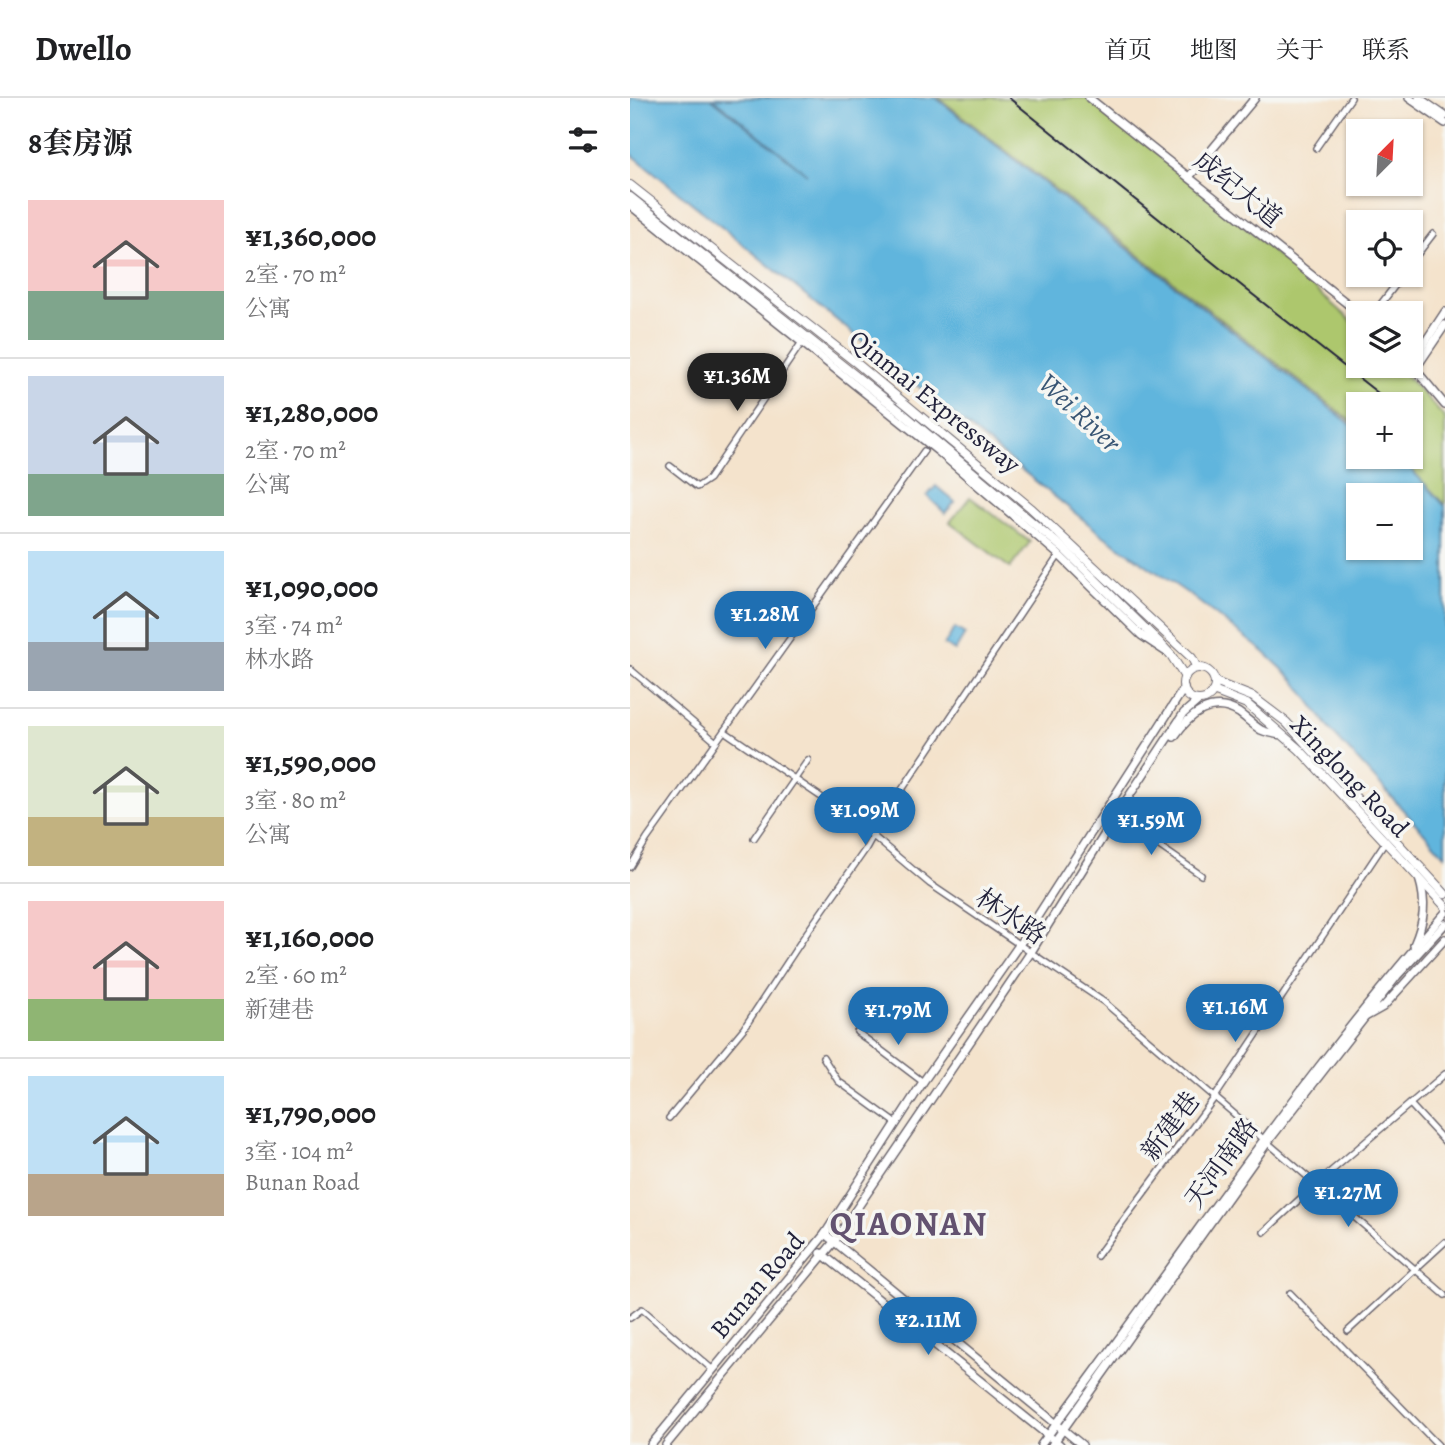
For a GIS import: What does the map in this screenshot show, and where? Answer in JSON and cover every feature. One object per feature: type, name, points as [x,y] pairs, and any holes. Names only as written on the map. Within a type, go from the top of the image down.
[{"type":"highway","name":"Qinmai Expressway","points":[[630,185],[854,361],[1031,508],[1114,590],[1171,656],[1185,677]]},
{"type":"highway","name":"Qinmai Expressway","points":[[630,197],[900,411],[1114,590],[1192,658],[1197,668]]},
{"type":"highway","points":[[1197,668],[1211,673],[1214,687],[1208,697],[1199,700],[1190,696],[1184,688],[1185,677],[1192,669],[1197,668]]},
{"type":"highway","name":"Xinglong Road","points":[[1214,687],[1247,705],[1285,736],[1445,906]]},
{"type":"highway","name":"Xinglong Road","points":[[1214,687],[1252,697],[1286,722],[1445,894]]},
{"type":"main road","name":"成纪大道","points":[[1089,98],[1346,303]]},
{"type":"main road","points":[[1189,177],[1255,98]]},
{"type":"main road","points":[[1409,98],[1445,123]]},
{"type":"main road","points":[[1419,98],[1445,116]]},
{"type":"main road","points":[[630,205],[939,452],[1059,555],[1141,635],[1171,656]]},
{"type":"main road","points":[[1423,345],[1445,312]]},
{"type":"main road","points":[[1423,352],[1445,325]]},
{"type":"main road","points":[[1423,378],[1445,405]]},
{"type":"main road","name":"Bunan Road","points":[[651,1445],[816,1248],[923,1082],[1019,945],[1184,688]]},
{"type":"main road","name":"Bunan Road","points":[[666,1445],[824,1256],[1031,953],[1184,713],[1199,700]]},
{"type":"main road","points":[[1155,758],[1190,718],[1202,710],[1217,706],[1238,713],[1259,729],[1285,736]]},
{"type":"main road","points":[[1167,716],[1174,717],[1178,722]]},
{"type":"main road","points":[[1412,950],[1422,924],[1424,909],[1424,896],[1418,878]]},
{"type":"main road","name":"天河南路","points":[[1041,1445],[1054,1442],[1061,1426],[1265,1141],[1359,1014],[1445,913]]},
{"type":"main road","name":"天河南路","points":[[1265,1141],[1397,976],[1445,924]]},
{"type":"main road","points":[[1363,1018],[1383,1007],[1445,939]]},
{"type":"main road","points":[[825,1234],[1082,1445]]},
{"type":"main road","points":[[816,1248],[1054,1442]]},
{"type":"street","points":[[1316,148],[1351,98]]},
{"type":"street","points":[[1423,247],[1433,234]]},
{"type":"street","points":[[1383,301],[1394,287]]},
{"type":"street","points":[[670,466],[696,486],[709,479],[802,342]]},
{"type":"street","points":[[630,867],[924,452]]},
{"type":"street","points":[[669,1118],[744,1028],[1059,555]]},
{"type":"street","points":[[630,669],[716,742]]},
{"type":"street","name":"林水路","points":[[724,731],[873,836],[930,884],[1104,1002],[1445,1295]]},
{"type":"street","points":[[754,838],[808,760]]},
{"type":"street","points":[[1116,816],[1201,876]]},
{"type":"street","name":"新建巷","points":[[1097,1256],[1215,1097],[1386,841]]},
{"type":"street","points":[[858,1032],[923,1082]]},
{"type":"street","points":[[823,1058],[838,1081],[896,1123]]},
{"type":"street","points":[[1264,1232],[1445,1074]]},
{"type":"street","points":[[1410,1104],[1445,1142]]},
{"type":"street","points":[[1348,1331],[1445,1242]]},
{"type":"street","points":[[1290,1293],[1438,1445]]},
{"type":"street","points":[[630,1318],[642,1309],[713,1370]]},
{"type":"green space","points":[[939,98],[1087,98],[1189,177],[1346,316],[1346,378],[1409,378],[1422,392],[1346,392],[1346,418]]},
{"type":"green space","points":[[1423,394],[1445,418],[1445,505],[1411,469],[1423,469]]},
{"type":"green space","points":[[970,497],[1030,542],[1010,568],[950,522]]},
{"type":"water","name":"Wei River","points":[[630,98],[711,98],[807,174],[713,98],[936,98],[1346,421],[1346,469],[1411,469],[1445,506],[1445,856],[1333,733],[1294,680],[1264,652],[1190,595],[1101,534],[630,153]]},
{"type":"water","points":[[936,486],[955,502],[945,513],[927,496]]},
{"type":"water","points":[[955,628],[965,634],[955,651],[944,645]]},
{"type":"tram line","points":[[1009,98],[1377,392]]},
{"type":"district","name":"QIAONAN","points":[[909,1223]]}]
